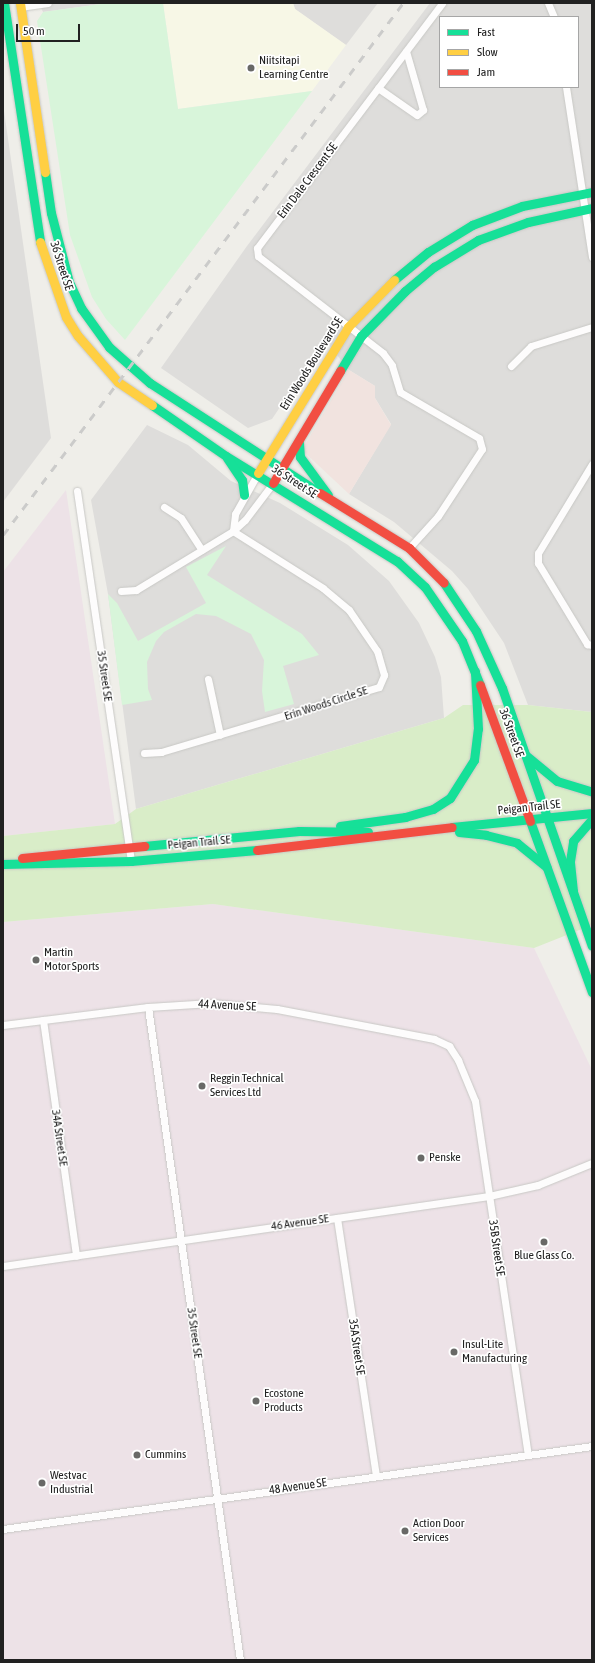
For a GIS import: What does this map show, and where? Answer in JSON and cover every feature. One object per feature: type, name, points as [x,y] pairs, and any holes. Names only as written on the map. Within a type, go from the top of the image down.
[{"type":"main road","points":[[4,7],[20,5]]},
{"type":"main road","name":"36 Street SE","points":[[20,5],[51,213],[69,282],[81,308],[95,330],[129,367],[266,460],[408,548],[437,574],[457,599],[476,631],[502,688],[523,753],[548,818],[592,946]]},
{"type":"main road","name":"36 Street SE","points":[[4,7],[34,213],[42,252],[66,317],[78,336],[118,382],[226,456],[258,473],[273,484],[398,561],[425,587],[462,641],[475,671],[531,820],[592,992]]},
{"type":"main road","name":"Erin Woods Boulevard SE","points":[[258,473],[348,327],[369,303],[428,252],[472,225],[522,206],[588,193]]},
{"type":"main road","points":[[273,484],[299,443],[361,336],[405,290],[434,267],[478,240],[528,222],[589,209]]},
{"type":"main road","points":[[299,443],[300,457],[330,499]]},
{"type":"main road","points":[[226,456],[242,480],[244,495]]},
{"type":"main road","points":[[299,831],[405,817],[433,809],[450,798],[463,781],[474,760],[478,729],[475,671]]},
{"type":"main road","points":[[523,753],[557,781],[592,792]]},
{"type":"main road","name":"Peigan Trail SE","points":[[3,864],[131,861],[332,843],[396,833],[592,813]]},
{"type":"main road","points":[[573,891],[570,861],[573,841],[580,830],[592,819]]},
{"type":"main road","points":[[436,829],[486,835],[517,843],[547,867]]},
{"type":"main road","name":"Peigan Trail SE","points":[[3,860],[129,846],[299,831],[396,833]]},
{"type":"street","points":[[20,5],[48,3]]},
{"type":"street","name":"Erin Dale Crescent SE","points":[[408,548],[438,516],[482,449],[478,438],[400,392],[392,365],[383,353],[258,256],[257,248],[442,3]]},
{"type":"street","points":[[548,3],[554,16]]},
{"type":"street","points":[[378,88],[417,115],[423,110],[406,51]]},
{"type":"street","points":[[566,88],[588,193],[592,257]]},
{"type":"street","points":[[511,366],[531,346],[592,327]]},
{"type":"street","points":[[592,464],[538,553],[538,563],[587,644],[592,645]]},
{"type":"street","points":[[233,531],[235,514],[244,495],[258,473]]},
{"type":"street","points":[[121,591],[136,590],[233,531],[245,520],[273,484]]},
{"type":"street","name":"35 Street SE","points":[[77,491],[131,861]]},
{"type":"street","points":[[164,507],[181,518],[202,550]]},
{"type":"street","name":"Erin Woods Circle SE","points":[[144,753],[161,752],[379,687],[384,674],[377,651],[349,610],[323,588],[233,531]]},
{"type":"street","points":[[208,679],[220,735]]},
{"type":"street","name":"44 Avenue SE","points":[[3,1025],[148,1007],[211,1003],[277,1009],[434,1039],[449,1046]]},
{"type":"street","name":"35 Street SE","points":[[148,1007],[216,1499],[240,1660]]},
{"type":"street","name":"34A Street SE","points":[[43,1020],[76,1256]]},
{"type":"street","name":"35B Street SE","points":[[449,1046],[458,1060],[475,1101],[528,1455]]},
{"type":"street","name":"46 Avenue SE","points":[[3,1266],[489,1196],[538,1185],[592,1163]]},
{"type":"street","name":"35A Street SE","points":[[337,1218],[376,1476]]},
{"type":"street","name":"48 Avenue SE","points":[[3,1529],[592,1446]]},
{"type":"shaded area","points":[[39,3],[108,3],[43,12]]},
{"type":"shaded area","name":"Niitsitapi Learning Centre","points":[[163,3],[293,3],[295,9],[346,45],[312,91],[178,109]]},
{"type":"shaded area","points":[[293,3],[378,3],[346,45],[295,9]]},
{"type":"shaded area","points":[[430,3],[592,3],[592,712],[528,705],[504,643],[468,589],[452,571],[394,522],[349,494],[391,424],[375,398],[375,386],[349,370],[325,340],[272,419],[248,428],[161,368],[247,246]]},
{"type":"shaded area","points":[[3,104],[51,438],[3,502]]},
{"type":"shaded area","points":[[349,370],[375,386],[375,398],[391,425],[349,494],[302,450]]},
{"type":"shaded area","points":[[147,425],[188,445],[231,481],[280,503],[348,545],[389,581],[419,623],[435,657],[441,677],[444,718],[136,809],[108,594],[91,500]]},
{"type":"shaded area","points":[[66,490],[115,824],[3,836],[3,572]]},
{"type":"shaded area","points":[[213,904],[534,948],[592,1070],[592,1660],[3,1660],[3,922]]},
{"type":"green space","points":[[108,3],[163,3],[178,109],[312,91],[125,340],[106,319],[92,297],[70,235],[37,21],[43,12]]},
{"type":"green space","points":[[226,546],[207,575],[302,634],[319,655],[283,666],[294,704],[265,712],[262,691],[264,660],[251,634],[216,616],[196,614],[164,632],[156,641],[147,662],[148,689],[152,700],[122,705],[108,594],[117,603],[138,641],[206,603],[186,567]]},
{"type":"green space","points":[[463,705],[528,705],[592,712],[592,925],[534,948],[213,904],[3,922],[3,836],[115,824],[136,809],[444,718]]},
{"type":"railway","points":[[3,535],[403,3]]},
{"type":"traffic: fast","points":[[4,3],[40,242]]},
{"type":"traffic: fast","points":[[45,172],[51,213],[69,282],[81,308],[109,347],[150,383],[320,493]]},
{"type":"traffic: fast","points":[[394,280],[428,252],[472,225],[522,206],[592,192]]},
{"type":"traffic: fast","points":[[340,371],[361,336],[405,291],[434,267],[478,240],[528,222],[592,208]]},
{"type":"traffic: fast","points":[[152,405],[226,456],[397,561],[425,587],[462,641],[480,685]]},
{"type":"traffic: fast","points":[[299,443],[300,457],[328,495]]},
{"type":"traffic: fast","points":[[227,458],[242,480],[244,495]]},
{"type":"traffic: fast","points":[[444,583],[476,631],[502,688],[592,946]]},
{"type":"traffic: fast","points":[[340,826],[405,817],[433,809],[450,798],[474,760],[478,729],[475,671]]},
{"type":"traffic: fast","points":[[523,753],[557,781],[592,792]]},
{"type":"traffic: fast","points":[[452,827],[592,813]]},
{"type":"traffic: fast","points":[[573,891],[570,861],[573,841],[592,819]]},
{"type":"traffic: fast","points":[[530,821],[592,992]]},
{"type":"traffic: fast","points":[[144,846],[299,831],[368,832]]},
{"type":"traffic: fast","points":[[459,832],[486,835],[517,843],[547,867]]},
{"type":"traffic: fast","points":[[3,864],[131,861],[257,850]]},
{"type":"traffic: slow","points":[[20,3],[45,172]]},
{"type":"traffic: slow","points":[[40,242],[66,317],[78,336],[118,382],[152,405]]},
{"type":"traffic: slow","points":[[258,473],[348,327],[394,280]]},
{"type":"traffic: jam","points":[[273,483],[340,371]]},
{"type":"traffic: jam","points":[[320,493],[409,548],[444,583]]},
{"type":"traffic: jam","points":[[480,685],[530,821]]},
{"type":"traffic: jam","points":[[257,850],[452,827]]},
{"type":"traffic: jam","points":[[22,858],[144,846]]},
{"type":"place","name":"Niitsitapi Learning Centre","points":[[251,68]]},
{"type":"place","name":"Martin Motor Sports","points":[[36,960]]},
{"type":"place","name":"Reggin Technical Services Ltd","points":[[202,1086]]},
{"type":"place","name":"Penske","points":[[421,1158]]},
{"type":"place","name":"Blue Glass Co.","points":[[544,1242]]},
{"type":"place","name":"Insul-Lite Manufacturing","points":[[454,1352]]},
{"type":"place","name":"Ecostone Products","points":[[256,1401]]},
{"type":"place","name":"Cummins","points":[[137,1455]]},
{"type":"place","name":"Westvac Industrial","points":[[42,1483]]},
{"type":"place","name":"Action Door Services","points":[[405,1531]]}]
